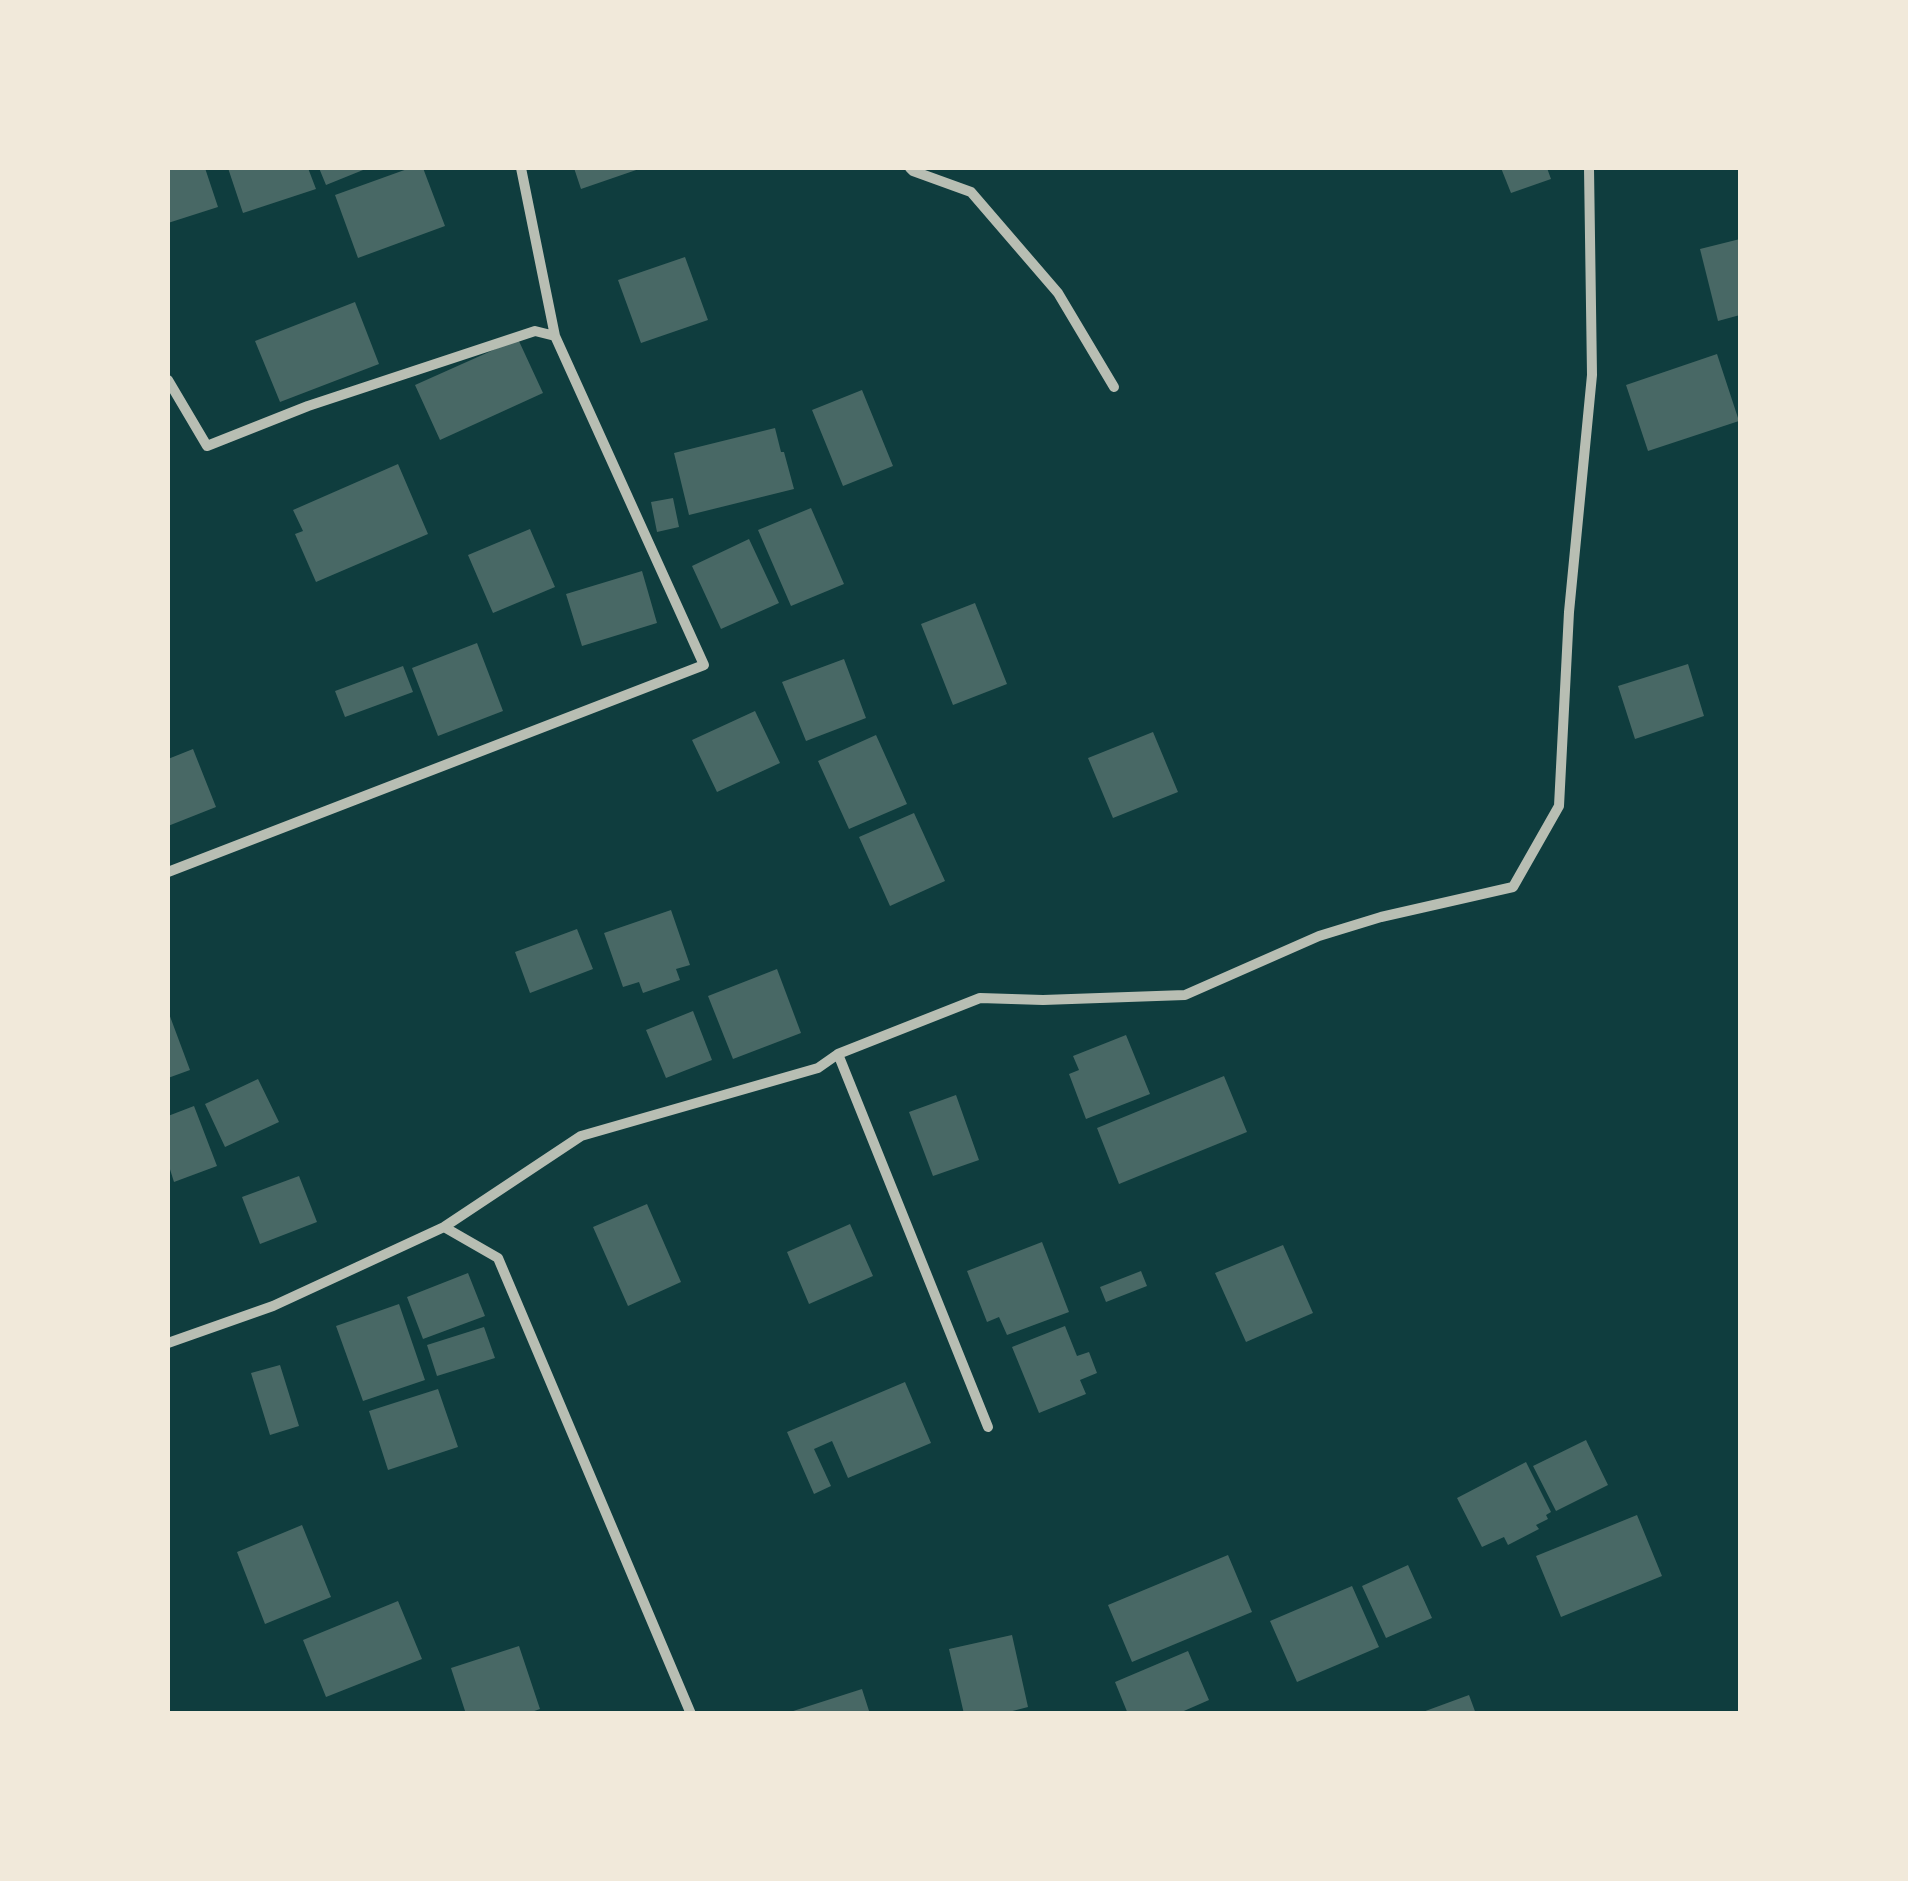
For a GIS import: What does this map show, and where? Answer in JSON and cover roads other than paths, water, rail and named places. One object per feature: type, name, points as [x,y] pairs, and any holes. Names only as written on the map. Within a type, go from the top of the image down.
[{"type":"street","points":[[168,872],[704,665],[555,336],[521,168]]},
{"type":"street","points":[[910,168],[971,192],[1058,294],[1114,387]]},
{"type":"street","points":[[168,1343],[273,1306],[444,1228],[581,1136],[818,1068],[838,1054],[980,998],[1184,995],[1334,932],[1380,917],[1512,887],[1559,806],[1569,612],[1592,375],[1589,168]]},
{"type":"street","points":[[168,380],[207,446],[308,406],[535,331],[555,336]]},
{"type":"street","points":[[838,1054],[988,1427]]},
{"type":"street","points":[[444,1228],[498,1258],[692,1714]]}]
